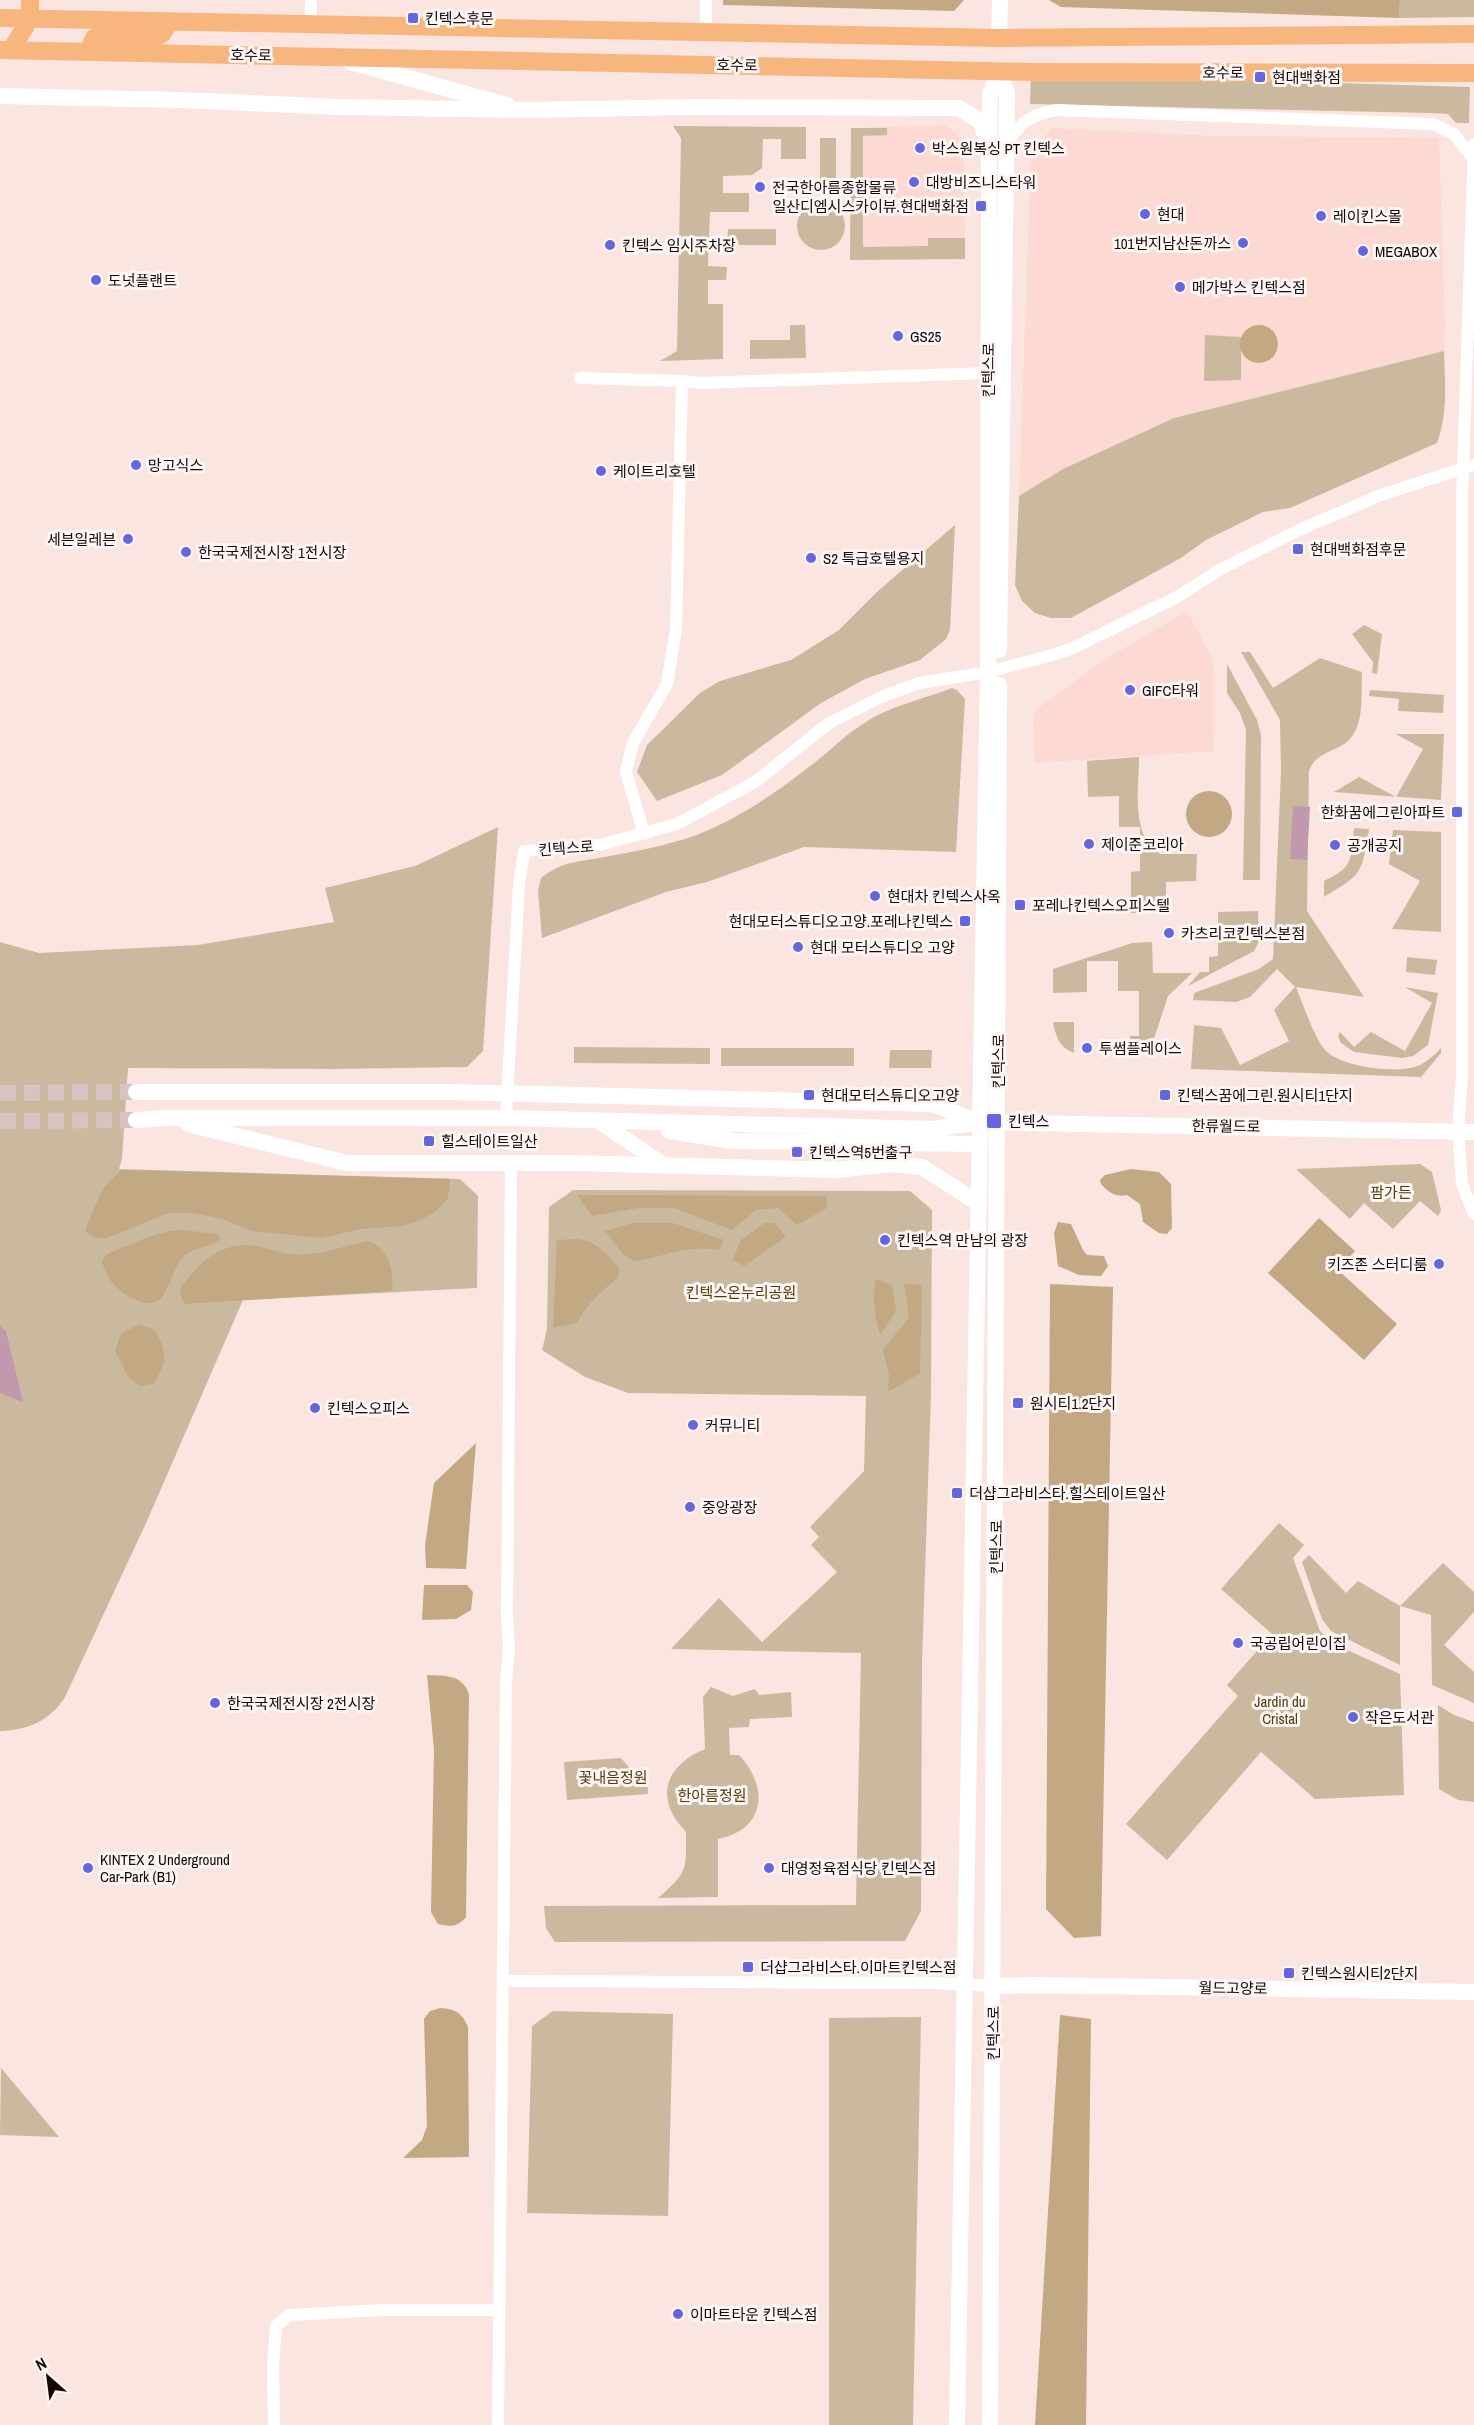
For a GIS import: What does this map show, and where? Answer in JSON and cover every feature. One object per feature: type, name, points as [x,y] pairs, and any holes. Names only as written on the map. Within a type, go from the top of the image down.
[{"type":"main road","points":[[6,50],[30,19],[30,0]]},
{"type":"main road","name":"킨텍스로","points":[[957,2425],[979,1122],[1007,143],[1007,93],[1000,70],[1000,0]]},
{"type":"main road","points":[[0,18],[999,38],[1474,34]]},
{"type":"main road","points":[[99,51],[91,45],[94,38],[155,38],[163,33],[170,22]]},
{"type":"main road","points":[[0,27],[6,50]]},
{"type":"main road","name":"호수로","points":[[6,50],[1000,70],[1474,73]]},
{"type":"main road","points":[[331,57],[474,94],[525,110]]},
{"type":"main road","name":"킨텍스로","points":[[990,2425],[998,1122],[988,373],[990,94],[1000,70]]},
{"type":"main road","points":[[0,96],[180,100],[340,107],[525,110],[694,107],[959,108],[980,121],[989,145]]},
{"type":"main road","points":[[136,1092],[507,1093],[933,1104],[979,1122]]},
{"type":"main road","points":[[136,1120],[167,1118],[506,1118],[934,1129],[979,1122]]},
{"type":"main road","points":[[167,1118],[346,1163],[838,1170],[890,1164],[922,1167],[978,1203]]},
{"type":"main road","points":[[599,1121],[734,1141],[979,1144]]},
{"type":"main road","points":[[599,1121],[665,1166]]},
{"type":"main road","name":"한류월드로","points":[[979,1122],[1466,1131]]},
{"type":"main road","name":"월드고양로","points":[[993,1986],[1474,1992]]},
{"type":"street","points":[[311,0],[311,24]]},
{"type":"street","points":[[706,0],[706,32]]},
{"type":"street","points":[[1007,143],[1015,131],[1034,114],[1057,110],[1433,124],[1454,134],[1472,157]]},
{"type":"street","points":[[1474,144],[1472,157],[1462,1064],[1466,1131],[1462,1184],[1474,1215]]},
{"type":"street","points":[[580,378],[723,382],[988,373]]},
{"type":"street","points":[[644,834],[626,772],[633,743],[667,684],[676,629],[682,381]]},
{"type":"street","points":[[993,671],[1073,648],[1177,597],[1221,569],[1299,530],[1381,495],[1468,466]]},
{"type":"street","name":"킨텍스로","points":[[506,1118],[519,885],[524,851],[600,845],[677,824],[755,782],[812,735],[848,711],[919,683],[993,671]]},
{"type":"street","points":[[498,2425],[506,1682],[509,1648],[507,1603],[511,1164]]},
{"type":"street","points":[[504,1981],[993,1986]]},
{"type":"street","points":[[274,2425],[273,2366],[276,2326],[289,2315],[384,2310],[498,2310]]},
{"type":"shaded area","points":[[723,0],[964,0],[954,11],[723,5]]},
{"type":"shaded area","points":[[1049,0],[1400,0],[1399,18],[1061,7]]},
{"type":"shaded area","points":[[948,125],[964,142],[965,259],[850,260],[851,128]]},
{"type":"shaded area","name":"레이킨스몰","points":[[1051,128],[1213,136],[1439,138],[1444,351],[1174,418],[1019,496],[1031,158]]},
{"type":"shaded area","points":[[1259,325],[1273,330],[1278,344],[1273,358],[1259,363],[1245,358],[1240,344],[1245,330]]},
{"type":"shaded area","points":[[1187,611],[1210,654],[1214,670],[1214,751],[1034,763],[1033,714],[1043,704],[1109,657]]},
{"type":"shaded area","points":[[1209,791],[1225,798],[1232,814],[1225,830],[1209,837],[1193,830],[1186,814],[1193,798]]},
{"type":"shaded area","points":[[1293,806],[1310,807],[1307,860],[1290,859]]},
{"type":"shaded area","points":[[1131,1169],[1159,1172],[1171,1184],[1172,1228],[1167,1234],[1159,1233],[1143,1222],[1140,1204],[1127,1195],[1112,1194],[1101,1184],[1100,1180],[1105,1175]]},
{"type":"shaded area","points":[[121,1170],[450,1179],[448,1198],[435,1212],[403,1226],[361,1229],[322,1238],[251,1231],[223,1219],[192,1213],[168,1213],[107,1238],[90,1235],[85,1230],[102,1190]]},
{"type":"shaded area","points":[[577,1195],[826,1196],[827,1208],[797,1225],[778,1208],[756,1210],[732,1230],[674,1208],[638,1208],[592,1216]]},
{"type":"shaded area","points":[[1319,1218],[1355,1251],[1338,1270],[1397,1324],[1364,1360],[1268,1273]]},
{"type":"shaded area","points":[[1058,1222],[1071,1224],[1087,1255],[1104,1256],[1108,1266],[1101,1276],[1079,1275],[1058,1266],[1054,1233]]},
{"type":"shaded area","points":[[633,1223],[673,1223],[724,1240],[719,1250],[685,1250],[634,1261],[623,1254],[605,1231]]},
{"type":"shaded area","points":[[764,1223],[775,1223],[786,1237],[744,1266],[733,1260],[740,1241]]},
{"type":"shaded area","points":[[182,1230],[217,1234],[221,1238],[213,1244],[193,1250],[184,1256],[159,1300],[151,1303],[140,1302],[116,1287],[105,1272],[102,1261],[107,1254],[148,1237]]},
{"type":"shaded area","points":[[579,1239],[592,1243],[606,1253],[619,1268],[618,1278],[595,1298],[577,1323],[553,1328],[557,1240]]},
{"type":"shaded area","points":[[368,1241],[381,1250],[389,1261],[392,1291],[185,1304],[180,1293],[196,1269],[212,1256],[229,1247],[249,1245],[303,1255]]},
{"type":"shaded area","points":[[876,1279],[892,1285],[896,1311],[880,1335],[874,1307]]},
{"type":"shaded area","points":[[904,1284],[922,1285],[920,1373],[888,1392],[889,1375],[883,1349],[909,1318]]},
{"type":"shaded area","points":[[1050,1284],[1113,1287],[1101,1936],[1074,1938],[1046,1909]]},
{"type":"shaded area","points":[[139,1324],[155,1330],[164,1352],[161,1370],[153,1384],[140,1386],[129,1378],[115,1351],[121,1334]]},
{"type":"shaded area","points":[[0,1326],[6,1331],[23,1402],[0,1393]]},
{"type":"shaded area","points":[[476,1443],[466,1569],[426,1568],[425,1545],[434,1483]]},
{"type":"shaded area","points":[[424,1585],[467,1585],[473,1592],[471,1610],[456,1619],[422,1620]]},
{"type":"shaded area","points":[[427,1675],[458,1679],[469,1694],[466,1917],[460,1923],[450,1926],[438,1924],[431,1912],[434,1750]]},
{"type":"shaded area","points":[[440,2008],[457,2012],[468,2027],[469,2157],[403,2158],[422,2140],[427,2126],[424,2019],[430,2011]]},
{"type":"shaded area","points":[[1060,2015],[1091,2019],[1086,2425],[1035,2425]]},
{"type":"green space","points":[[1400,0],[1474,0],[1474,17],[1399,18]]},
{"type":"green space","points":[[1031,74],[1470,87],[1469,123],[1456,123],[1448,114],[1430,113],[1030,104]]},
{"type":"green space","points":[[673,126],[806,127],[806,159],[781,159],[781,139],[763,139],[762,168],[752,175],[723,176],[723,193],[749,193],[749,212],[710,212],[708,266],[727,267],[726,280],[708,280],[708,304],[723,304],[723,359],[660,361],[677,351],[681,138]]},
{"type":"green space","points":[[851,128],[887,128],[887,135],[863,136],[863,247],[928,246],[928,238],[965,238],[965,259],[850,260]]},
{"type":"green space","points":[[820,138],[836,138],[836,186],[820,187]]},
{"type":"green space","points":[[821,202],[838,209],[845,226],[838,243],[821,250],[804,243],[797,226],[804,209]]},
{"type":"green space","points":[[728,229],[776,229],[776,245],[727,245]]},
{"type":"green space","points":[[790,325],[805,325],[806,358],[750,359],[750,340],[790,340]]},
{"type":"green space","points":[[1205,335],[1241,337],[1241,380],[1204,381]]},
{"type":"green space","points":[[1444,351],[1444,409],[1437,443],[1290,508],[1263,512],[1206,540],[1181,558],[1071,618],[1051,618],[1035,613],[1022,601],[1015,585],[1019,496],[1063,469],[1174,418]]},
{"type":"green space","points":[[955,525],[950,630],[946,639],[920,660],[865,679],[821,703],[722,775],[657,801],[637,772],[647,745],[700,693],[720,681],[791,660],[839,630],[878,591]]},
{"type":"green space","points":[[1364,625],[1382,634],[1377,674],[1372,673],[1373,662],[1352,634]]},
{"type":"green space","points":[[1241,652],[1250,652],[1273,688],[1320,658],[1362,672],[1360,717],[1354,733],[1344,744],[1316,760],[1309,771],[1307,911],[1364,997],[1296,987],[1322,1046],[1334,1057],[1371,1068],[1411,1068],[1426,1062],[1441,1048],[1441,1053],[1421,1077],[1191,1069],[1194,1025],[1221,1028],[1240,1065],[1289,1041],[1274,1010],[1295,987],[1277,969],[1250,997],[1236,1002],[1193,1000],[1194,993],[1259,969],[1273,959],[1281,771],[1280,720]]},
{"type":"green space","points":[[1227,664],[1257,720],[1261,735],[1260,880],[1243,880],[1246,730],[1240,713],[1227,693]]},
{"type":"green space","points":[[952,688],[965,699],[956,852],[804,847],[707,882],[666,892],[542,938],[538,891],[541,878],[549,872],[571,863],[675,842],[704,832],[740,814],[775,792],[871,719],[893,708]]},
{"type":"green space","points":[[1370,690],[1444,695],[1443,713],[1398,711],[1399,699],[1369,696]]},
{"type":"green space","points":[[1396,734],[1444,734],[1441,800],[1396,797],[1423,749]]},
{"type":"green space","points":[[1139,757],[1138,810],[1144,835],[1150,846],[1160,854],[1197,854],[1196,881],[1166,882],[1166,912],[1131,913],[1131,872],[1140,871],[1140,827],[1119,827],[1119,796],[1088,797],[1087,761]]},
{"type":"green space","points":[[1359,777],[1395,797],[1334,792]]},
{"type":"green space","points":[[498,827],[483,1051],[467,1067],[128,1068],[122,1159],[119,1169],[460,1179],[478,1196],[477,1288],[243,1300],[147,1521],[65,1697],[52,1712],[37,1723],[20,1729],[0,1731],[0,942],[39,953],[198,945],[334,922],[325,888],[415,866]]},
{"type":"green space","points":[[1354,828],[1369,829],[1362,864],[1354,877],[1324,897],[1324,881],[1341,871],[1349,861]]},
{"type":"green space","points":[[1393,830],[1441,832],[1441,932],[1392,929],[1420,881],[1389,864]]},
{"type":"green space","points":[[1258,911],[1259,942],[1254,951],[1188,986],[1200,972],[1209,972],[1209,957],[1218,956],[1218,912]]},
{"type":"green space","points":[[1152,942],[1153,973],[1192,973],[1168,996],[1149,1054],[1130,1052],[1130,1036],[1139,1036],[1139,991],[1118,991],[1118,961],[1087,961],[1087,992],[1053,993],[1053,969],[1132,943]]},
{"type":"green space","points":[[1407,957],[1437,960],[1435,975],[1406,972]]},
{"type":"green space","points":[[1405,987],[1438,993],[1428,1045],[1413,1056],[1402,1058],[1354,1052],[1341,1043],[1338,1036],[1340,1032],[1354,1047],[1371,1032],[1405,1051],[1432,1003]]},
{"type":"green space","points":[[1053,1022],[1074,1022],[1074,1053],[1059,1041]]},
{"type":"green space","points":[[574,1047],[710,1048],[710,1064],[574,1063]]},
{"type":"green space","points":[[721,1048],[854,1048],[854,1066],[721,1066]]},
{"type":"green space","points":[[890,1050],[932,1050],[931,1068],[889,1068]]},
{"type":"green space","name":"팜가든","points":[[1420,1164],[1432,1172],[1441,1210],[1438,1216],[1420,1201],[1393,1229],[1364,1203],[1350,1219],[1296,1169]]},
{"type":"green space","name":"킨텍스온누리공원","points":[[573,1190],[910,1191],[932,1210],[931,1394],[922,1663],[921,1911],[905,1941],[555,1942],[546,1928],[544,1906],[856,1905],[861,1653],[671,1649],[719,1598],[762,1642],[837,1572],[811,1545],[819,1537],[810,1527],[864,1471],[866,1396],[628,1393],[585,1377],[542,1350],[547,1329],[549,1207]]},
{"type":"green space","name":"Jardin du Cristal","points":[[1279,1523],[1304,1545],[1293,1558],[1320,1631],[1334,1644],[1400,1674],[1404,1795],[1315,1799],[1261,1752],[1167,1860],[1126,1824],[1238,1696],[1227,1685],[1272,1634],[1221,1589]]},
{"type":"green space","points":[[1309,1555],[1346,1593],[1358,1581],[1400,1606],[1400,1665],[1331,1631],[1322,1619],[1302,1562]]},
{"type":"green space","points":[[1443,1563],[1474,1592],[1474,1612],[1444,1645],[1474,1672],[1474,1703],[1432,1685],[1431,1615],[1400,1606]]},
{"type":"green space","name":"한아름정원","points":[[711,1687],[733,1696],[755,1689],[759,1695],[791,1692],[792,1717],[750,1719],[749,1727],[729,1728],[730,1755],[739,1755],[749,1768],[755,1781],[758,1806],[745,1827],[734,1834],[718,1839],[718,1897],[658,1898],[680,1876],[686,1855],[686,1832],[670,1808],[667,1796],[668,1784],[680,1764],[705,1749],[703,1697]]},
{"type":"green space","points":[[1438,1705],[1454,1715],[1474,1722],[1474,1802],[1458,1800],[1439,1789]]},
{"type":"green space","name":"꽃내음정원","points":[[621,1758],[636,1775],[647,1774],[648,1794],[567,1800],[564,1762]]},
{"type":"green space","points":[[553,2011],[673,2014],[668,2216],[527,2213],[532,2026]]},
{"type":"green space","points":[[921,2017],[913,2425],[829,2425],[829,2018]]},
{"type":"green space","points":[[1,2068],[59,2137],[0,2135]]},
{"type":"tunnel","points":[[0,1093],[136,1092]]},
{"type":"tunnel","points":[[0,1121],[136,1120]]},
{"type":"place","name":"킨텍스후문","points":[[413,18]]},
{"type":"place","name":"현대백화점","points":[[1260,77]]},
{"type":"place","name":"박스원복싱 PT 킨텍스","points":[[920,148]]},
{"type":"place","name":"대방비즈니스타워","points":[[914,182]]},
{"type":"place","name":"전국한아름종합물류","points":[[760,187]]},
{"type":"place","name":"일산디엠시스카이뷰.현대백화점","points":[[981,206]]},
{"type":"place","name":"현대","points":[[1145,214]]},
{"type":"place","name":"레이킨스몰","points":[[1321,216]]},
{"type":"place","name":"101번지남산돈까스","points":[[1243,243]]},
{"type":"place","name":"킨텍스 임시주차장","points":[[610,245]]},
{"type":"place","name":"MEGABOX","points":[[1363,251]]},
{"type":"place","name":"도넛플랜트","points":[[96,280]]},
{"type":"place","name":"메가박스 킨텍스점","points":[[1180,287]]},
{"type":"place","name":"GS25","points":[[898,336]]},
{"type":"place","name":"망고식스","points":[[136,465]]},
{"type":"place","name":"케이트리호텔","points":[[601,471]]},
{"type":"place","name":"세븐일레븐","points":[[128,539]]},
{"type":"place","name":"현대백화점후문","points":[[1298,549]]},
{"type":"place","name":"한국국제전시장 1전시장","points":[[186,552]]},
{"type":"place","name":"S2 특급호텔용지","points":[[811,558]]},
{"type":"place","name":"GIFC타워","points":[[1130,690]]},
{"type":"place","name":"한화꿈에그린아파트","points":[[1457,812]]},
{"type":"place","name":"제이준코리아","points":[[1089,844]]},
{"type":"place","name":"공개공지","points":[[1335,845]]},
{"type":"place","name":"현대차 킨텍스사옥","points":[[875,896]]},
{"type":"place","name":"포레나킨텍스오피스텔","points":[[1020,905]]},
{"type":"place","name":"현대모터스튜디오고양.포레나킨텍스","points":[[965,921]]},
{"type":"place","name":"카츠리코킨텍스본점","points":[[1169,933]]},
{"type":"place","name":"현대 모터스튜디오 고양","points":[[798,947]]},
{"type":"place","name":"투썸플레이스","points":[[1087,1048]]},
{"type":"place","name":"현대모터스튜디오고양","points":[[809,1095]]},
{"type":"place","name":"킨텍스꿈에그린.원시티1단지","points":[[1165,1095]]},
{"type":"place","name":"킨텍스","points":[[994,1121]]},
{"type":"place","name":"힐스테이트일산","points":[[429,1141]]},
{"type":"place","name":"킨텍스역5번출구","points":[[797,1152]]},
{"type":"place","name":"킨텍스역 만남의 광장","points":[[885,1240]]},
{"type":"place","name":"키즈존 스터디룸","points":[[1439,1264]]},
{"type":"place","name":"원시티1.2단지","points":[[1018,1403]]},
{"type":"place","name":"킨텍스오피스","points":[[315,1408]]},
{"type":"place","name":"커뮤니티","points":[[693,1425]]},
{"type":"place","name":"더샵그라비스타.힐스테이트일산","points":[[957,1493]]},
{"type":"place","name":"중앙광장","points":[[690,1507]]},
{"type":"place","name":"국공립어린이집","points":[[1238,1643]]},
{"type":"place","name":"한국국제전시장 2전시장","points":[[215,1703]]},
{"type":"place","name":"작은도서관","points":[[1353,1717]]},
{"type":"place","name":"KINTEX 2 Underground Car-Park (B1)","points":[[88,1868]]},
{"type":"place","name":"대영정육점식당 킨텍스점","points":[[769,1868]]},
{"type":"place","name":"더샵그라비스타.이마트킨텍스점","points":[[748,1967]]},
{"type":"place","name":"킨텍스원시티2단지","points":[[1289,1973]]},
{"type":"place","name":"이마트타운 킨텍스점","points":[[678,2314]]}]
